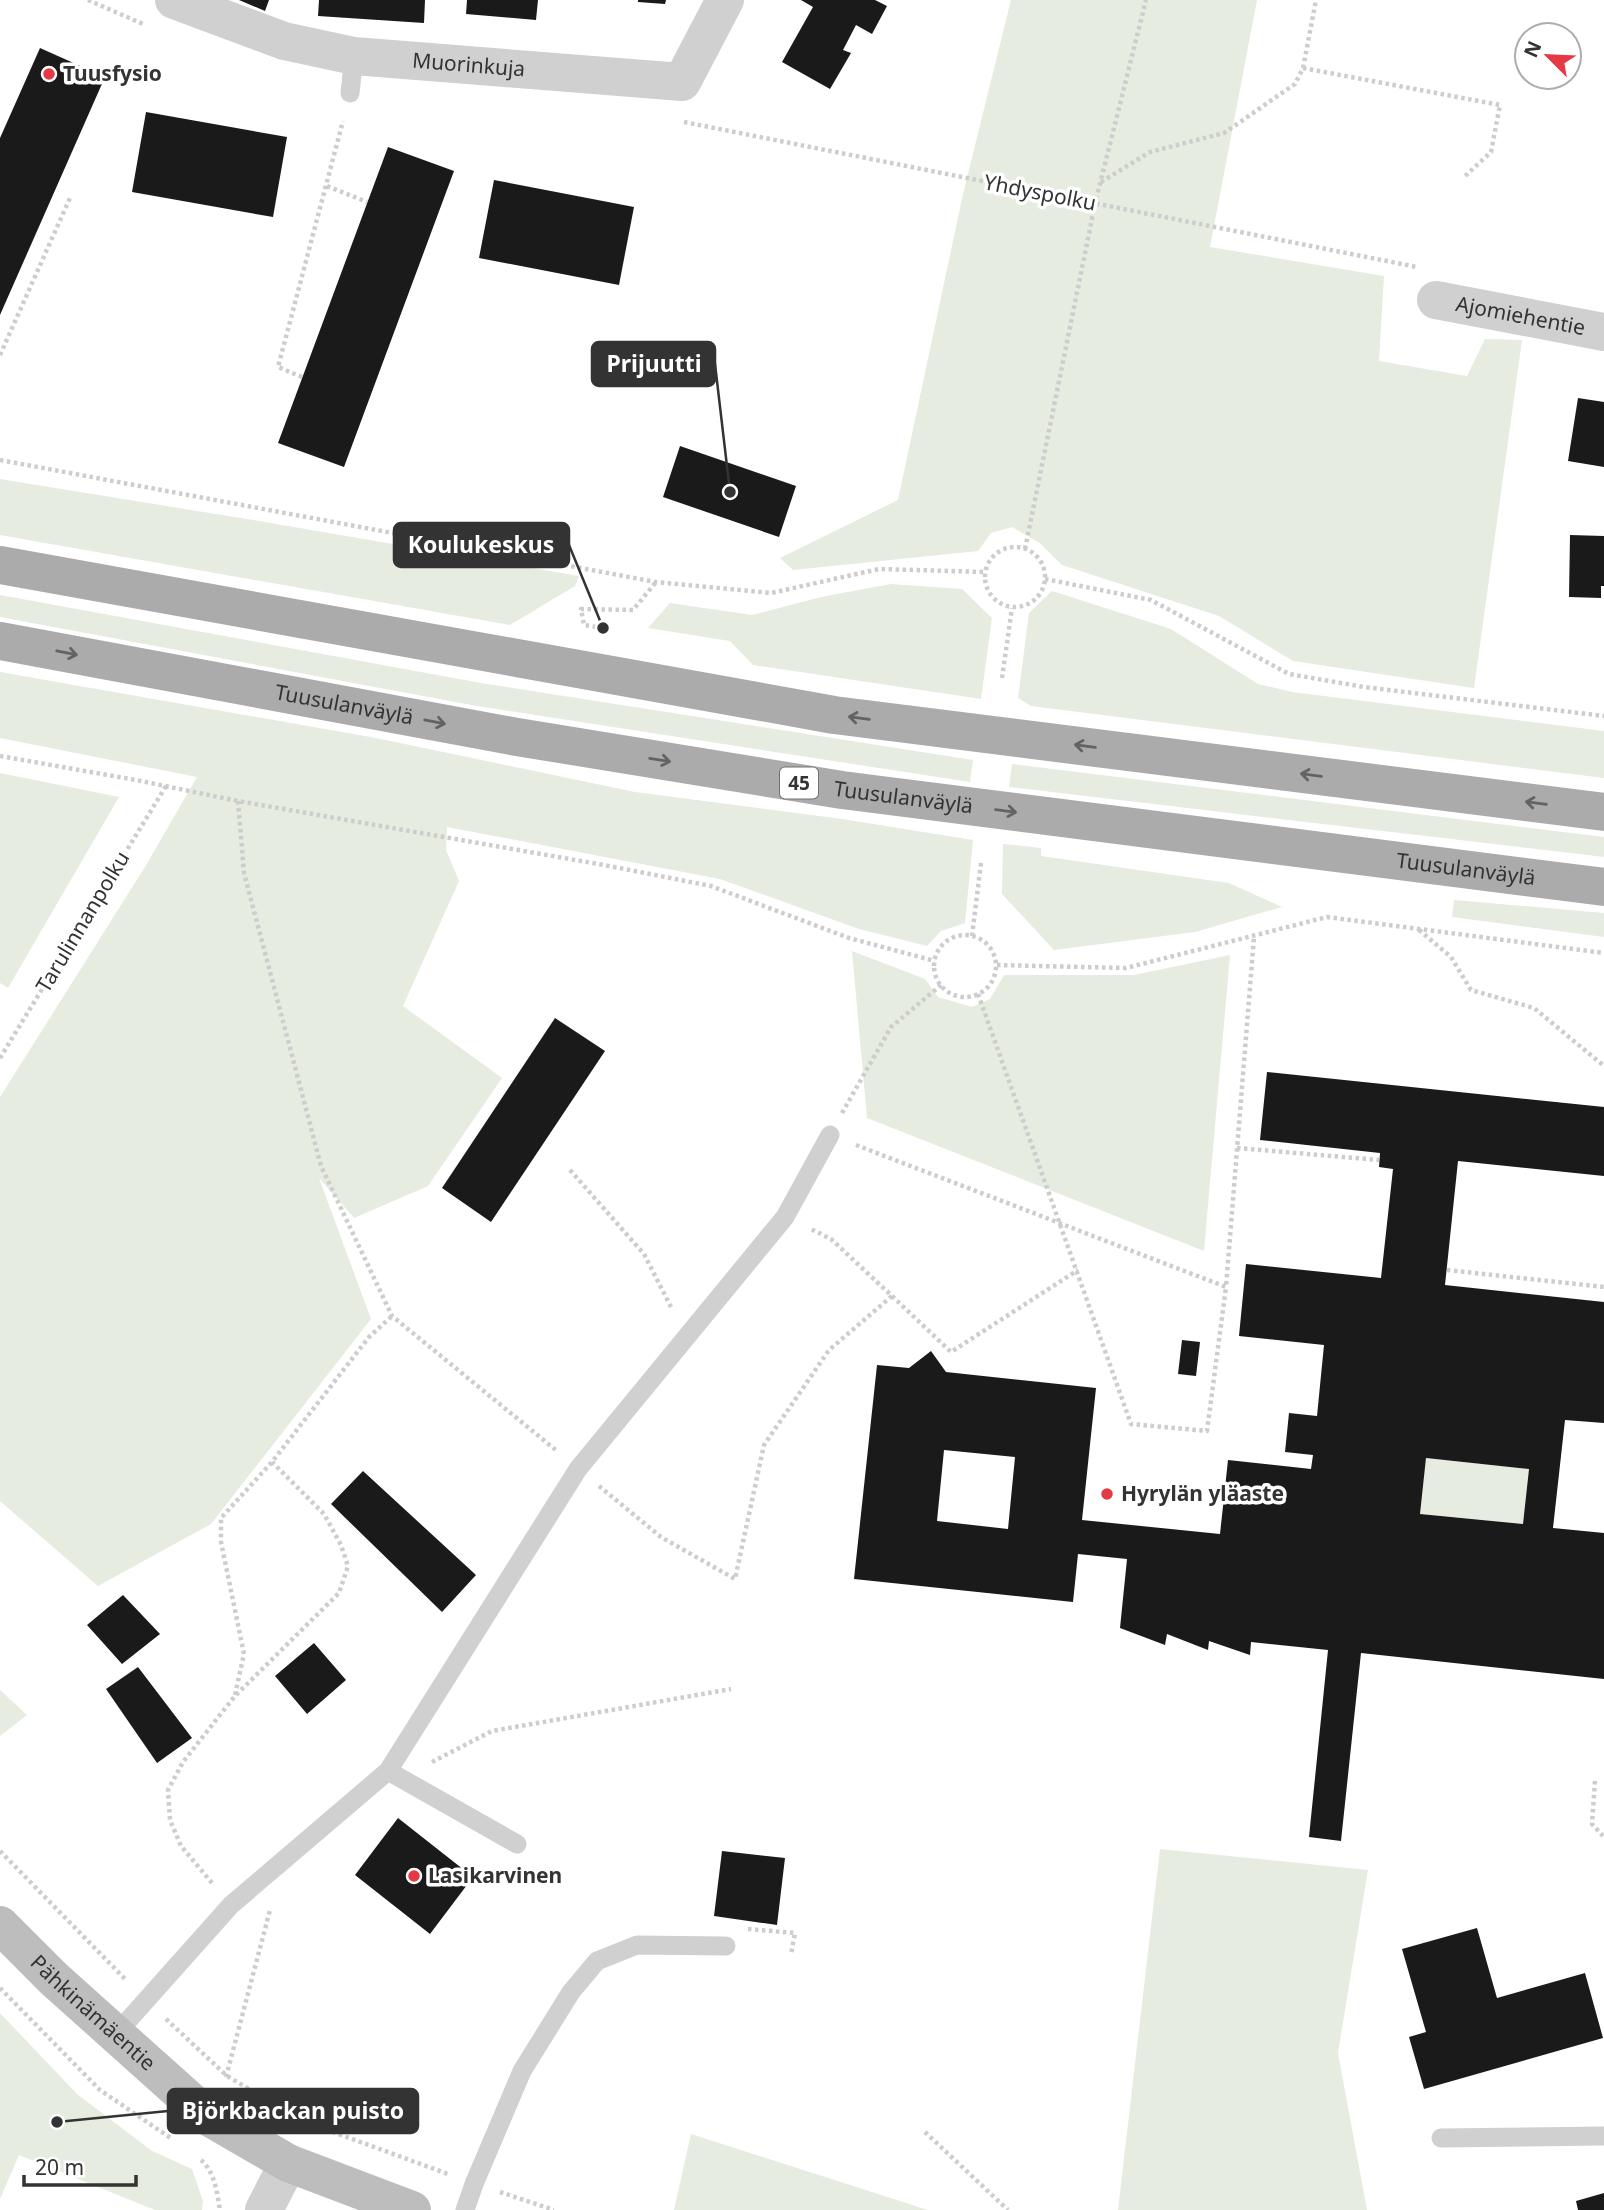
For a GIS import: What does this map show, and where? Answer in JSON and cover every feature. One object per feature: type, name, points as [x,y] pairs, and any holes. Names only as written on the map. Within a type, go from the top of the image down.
[{"type":"main road","points":[[0,565],[834,715],[1604,812]]},
{"type":"main road","name":"Tuusulanväylä","points":[[0,641],[517,737],[842,790],[1604,887]]},
{"type":"street","name":"Muorinkuja","points":[[174,0],[284,41],[352,75],[682,82],[725,0]]},
{"type":"street","name":"Ajomiehentie","points":[[1436,300],[1604,332]]},
{"type":"street","name":"Pähkinämäentie","points":[[0,1925],[54,1979],[206,2116],[288,2163],[412,2210]]},
{"type":"street","points":[[264,2210],[288,2163]]},
{"type":"lane","points":[[116,2034],[231,1905],[388,1771],[578,1469],[785,1217],[830,1135]]},
{"type":"lane","points":[[388,1771],[517,1844]]},
{"type":"lane","points":[[465,2210],[522,2071],[571,1992],[597,1961],[638,1945],[726,1946]]},
{"type":"lane","points":[[1441,2138],[1604,2136]]},
{"type":"path","points":[[1026,549],[1095,204],[1146,0]]},
{"type":"path","points":[[1101,182],[1150,152],[1224,133],[1295,85],[1303,68],[1316,0]]},
{"type":"path","points":[[1303,68],[1500,105],[1491,152],[1463,178]]},
{"type":"path","points":[[302,377],[278,367],[327,186],[352,75]]},
{"type":"path","name":"Yhdyspolku","points":[[681,121],[1412,267]]},
{"type":"path","points":[[327,186],[367,202]]},
{"type":"path","points":[[0,355],[71,198]]},
{"type":"path","points":[[0,460],[656,582],[771,593],[878,569],[985,572]]},
{"type":"path","points":[[1011,547],[1026,549],[1035,554],[1042,565],[1045,579],[1035,600],[1026,606],[1012,608],[1002,605],[990,595],[985,572],[988,562],[1001,550],[1011,547]]},
{"type":"path","points":[[1045,579],[1151,600],[1289,674],[1364,687],[1604,716]]},
{"type":"path","points":[[603,628],[584,625],[581,609],[633,610],[656,582]]},
{"type":"path","points":[[1002,678],[1012,608]]},
{"type":"path","points":[[0,756],[238,802],[604,864],[711,886],[849,938],[935,961]]},
{"type":"path","name":"Tarulinnanpolku","points":[[0,1058],[166,786]]},
{"type":"path","points":[[238,802],[244,873],[321,1166],[392,1316],[661,1536],[735,1579],[764,1445],[829,1350],[892,1296]]},
{"type":"path","points":[[972,936],[981,863]]},
{"type":"path","points":[[997,965],[1126,968],[1327,917],[1604,953]]},
{"type":"path","points":[[1416,929],[1451,957],[1471,990],[1534,1008],[1604,1066]]},
{"type":"path","points":[[972,936],[982,940],[992,950],[997,965],[992,983],[978,994],[968,997],[957,996],[941,985],[937,979],[935,961],[946,942],[956,937],[972,936]]},
{"type":"path","points":[[978,994],[1131,1424],[1207,1431],[1226,1287],[1254,937]]},
{"type":"path","points":[[941,985],[891,1027],[830,1135],[1226,1287]]},
{"type":"path","points":[[1237,1148],[1379,1160]]},
{"type":"path","points":[[570,1170],[644,1254],[673,1310],[680,1345]]},
{"type":"path","points":[[785,1217],[831,1239],[951,1352],[1078,1270]]},
{"type":"path","points":[[1447,1270],[1604,1287]]},
{"type":"path","points":[[235,1696],[244,1654],[221,1542],[221,1518],[272,1462],[369,1337],[392,1316]]},
{"type":"path","points":[[231,1905],[181,1846],[170,1820],[168,1790],[183,1762],[235,1696],[339,1593],[348,1566],[341,1545],[324,1514],[272,1462]]},
{"type":"path","points":[[388,1771],[429,1763],[492,1731],[731,1689]]},
{"type":"path","points":[[1595,1781],[1592,1824],[1604,1838]]},
{"type":"path","points":[[0,1851],[147,2001],[227,2076],[303,2121],[474,2184],[554,2210]]},
{"type":"path","points":[[227,2076],[282,1862]]},
{"type":"path","points":[[0,1988],[100,2090],[177,2142]]},
{"type":"path","points":[[925,2132],[1008,2210]]},
{"type":"shaded area","points":[[1011,0],[1257,0],[1210,247],[1384,276],[1379,361],[1467,376],[1485,339],[1522,340],[1474,688],[1293,661],[1219,616],[1062,565],[1040,543],[1012,527],[991,533],[978,551],[793,570],[780,558],[898,500],[963,194]]},
{"type":"shaded area","points":[[0,479],[579,576],[575,586],[510,625],[0,535]]},
{"type":"shaded area","points":[[891,584],[962,589],[992,618],[981,699],[753,665],[730,641],[648,628],[670,603],[752,615],[821,597]]},
{"type":"shaded area","points":[[1052,591],[1171,629],[1258,684],[1292,692],[1604,731],[1604,778],[1031,706],[1018,698],[1029,613]]},
{"type":"shaded area","points":[[0,595],[481,683],[973,760],[970,782],[477,706],[0,617]]},
{"type":"shaded area","points":[[0,672],[376,738],[635,792],[842,819],[973,840],[965,923],[941,931],[927,946],[859,929],[720,879],[447,827],[446,850],[459,881],[403,1006],[502,1078],[428,1186],[354,1218],[319,1178],[371,1319],[211,1524],[98,1586],[0,1501],[0,1097],[145,867],[197,777],[0,738]]},
{"type":"shaded area","points":[[1012,764],[1604,837],[1604,857],[1009,787]]},
{"type":"shaded area","points":[[0,773],[119,797],[8,988],[0,983]]},
{"type":"shaded area","points":[[1003,844],[1041,848],[1041,856],[1229,883],[1282,907],[1195,932],[1054,950],[1002,894]]},
{"type":"shaded area","points":[[1454,900],[1604,913],[1604,937],[1452,917]]},
{"type":"shaded area","points":[[852,951],[925,979],[938,997],[972,1007],[990,999],[1004,975],[1134,975],[1230,955],[1204,1251],[867,1118]]},
{"type":"shaded area","points":[[1426,1458],[1529,1469],[1523,1524],[1420,1514]]},
{"type":"shaded area","points":[[0,1690],[27,1715],[0,1736]]},
{"type":"shaded area","points":[[1160,1849],[1368,1870],[1338,2053],[1367,2210],[1118,2210]]},
{"type":"shaded area","points":[[0,2013],[77,2094],[152,2151],[192,2169],[203,2201],[202,2210],[155,2210],[19,2155],[0,2199]]},
{"type":"shaded area","points":[[691,2134],[928,2210],[674,2210]]},
{"type":"building","points":[[239,0],[269,0],[265,11]]},
{"type":"building","points":[[319,0],[425,0],[424,23],[318,16]]},
{"type":"building","points":[[467,0],[538,0],[536,20],[466,14]]},
{"type":"building","points":[[638,0],[666,0],[665,4]]},
{"type":"building","points":[[801,0],[875,0],[887,6],[872,34],[856,25],[843,50],[851,53],[830,89],[782,62],[813,7]]},
{"type":"building","points":[[40,48],[105,77],[0,315],[0,138]]},
{"type":"building","points":[[146,112],[287,137],[273,217],[132,192]]},
{"type":"building","points":[[388,147],[454,171],[344,467],[278,443]]},
{"type":"building","points":[[494,180],[634,207],[619,285],[479,258]]},
{"type":"building","points":[[1578,398],[1604,402],[1604,467],[1568,461]]},
{"type":"building","points":[[680,446],[796,486],[779,537],[663,497]]},
{"type":"building","points":[[1570,535],[1604,536],[1604,586],[1601,586],[1601,598],[1569,597]]},
{"type":"building","points":[[555,1018],[605,1051],[491,1222],[442,1188]]},
{"type":"building","points":[[1267,1072],[1604,1107],[1604,1176],[1458,1161],[1445,1285],[1604,1302],[1604,1423],[1565,1420],[1553,1528],[1604,1533],[1604,1679],[1361,1653],[1341,1841],[1309,1837],[1328,1650],[1251,1642],[1250,1655],[1209,1641],[1208,1650],[1167,1634],[1165,1645],[1120,1628],[1127,1559],[1078,1554],[1073,1602],[854,1579],[877,1365],[909,1368],[931,1351],[946,1372],[1096,1388],[1082,1520],[1220,1534],[1228,1460],[1311,1469],[1313,1455],[1285,1452],[1289,1413],[1317,1416],[1324,1345],[1239,1336],[1246,1264],[1381,1278],[1393,1169],[1379,1167],[1380,1153],[1260,1140]],"holes":[[[944,1450],[1015,1457],[1008,1529],[937,1521]],[[1426,1458],[1529,1469],[1523,1524],[1420,1514]]]},
{"type":"building","points":[[1182,1340],[1200,1342],[1196,1376],[1178,1374]]},
{"type":"building","points":[[363,1471],[476,1575],[442,1612],[331,1504]]},
{"type":"building","points":[[123,1595],[160,1634],[122,1664],[87,1625]]},
{"type":"building","points":[[314,1643],[346,1680],[307,1714],[275,1676]]},
{"type":"building","points":[[138,1667],[192,1738],[157,1763],[106,1689]]},
{"type":"building","name":"Lasikarvinen","points":[[398,1818],[473,1877],[430,1934],[355,1875]]},
{"type":"building","points":[[722,1851],[785,1858],[777,1925],[714,1916]]},
{"type":"building","points":[[1477,1928],[1497,1998],[1585,1973],[1603,2038],[1424,2089],[1409,2037],[1426,2032],[1402,1949]]},
{"type":"building","points":[[1604,2193],[1604,2210],[1578,2210],[1576,2201]]},
{"type":"place","name":"Tuusfysio","points":[[49,74]]},
{"type":"place","name":"Prijuutti","points":[[730,492]]},
{"type":"place","name":"Koulukeskus","points":[[603,628]]},
{"type":"place","name":"Hyrylän yläaste","points":[[1107,1494]]},
{"type":"place","name":"Lasikarvinen","points":[[414,1876]]},
{"type":"place","name":"Björkbackan puisto","points":[[57,2122]]}]
